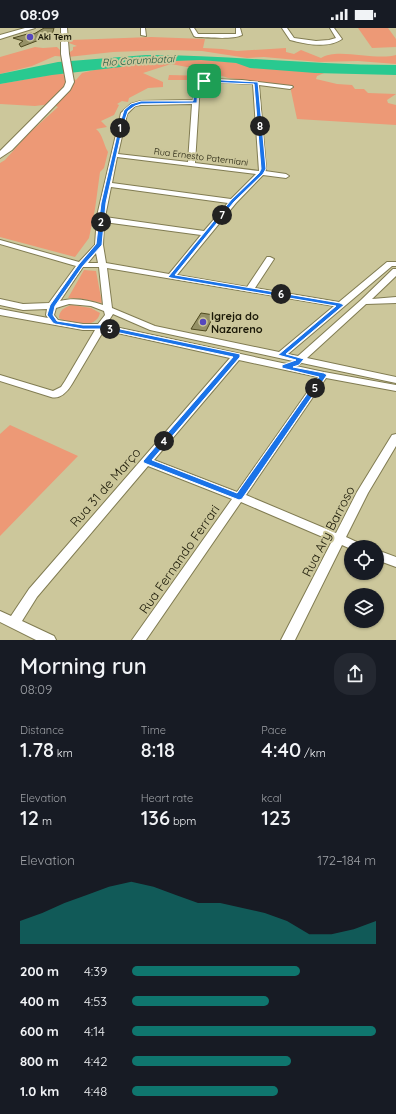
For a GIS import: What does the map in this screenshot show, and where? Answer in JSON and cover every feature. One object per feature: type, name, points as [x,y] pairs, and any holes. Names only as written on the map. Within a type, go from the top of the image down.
[{"type":"street","points":[[0,32],[18,28]]},
{"type":"street","points":[[0,37],[32,28]]},
{"type":"street","points":[[0,155],[10,148],[63,95],[70,82],[65,54],[64,28]]},
{"type":"street","points":[[143,28],[144,35]]},
{"type":"street","points":[[192,28],[196,35],[224,36],[239,35],[238,28]]},
{"type":"street","points":[[284,28],[292,40],[316,42],[331,42],[339,39],[332,28]]},
{"type":"street","points":[[191,165],[196,84],[202,81],[256,83],[290,87]]},
{"type":"street","points":[[171,277],[232,201],[261,173],[263,169],[256,83]]},
{"type":"street","points":[[0,378],[54,395],[64,389],[109,316],[106,282],[99,245],[101,219],[124,113],[133,105],[141,102],[195,102]]},
{"type":"street","name":"Rua Ernesto Paterniani","points":[[114,155],[286,176]]},
{"type":"street","points":[[108,185],[232,201]]},
{"type":"street","points":[[101,219],[207,234]]},
{"type":"street","points":[[0,242],[81,265],[103,265],[340,305]]},
{"type":"street","points":[[55,322],[50,315],[52,306],[81,265],[99,245]]},
{"type":"street","points":[[250,289],[270,259]]},
{"type":"street","points":[[106,282],[110,276],[116,273],[134,270]]},
{"type":"street","points":[[281,355],[375,277],[394,271]]},
{"type":"street","points":[[375,277],[394,271]]},
{"type":"street","points":[[285,367],[296,363],[364,302],[394,271]]},
{"type":"street","points":[[364,302],[396,300]]},
{"type":"street","points":[[0,302],[22,307],[52,306],[70,302],[101,306],[108,310],[119,312],[131,319],[153,328],[396,380]]},
{"type":"street","points":[[0,312],[83,327],[101,327],[285,367],[396,388]]},
{"type":"street","name":"Rua 31 de Março","points":[[14,622],[33,593],[237,356]]},
{"type":"street","name":"Rua Fernando Ferrari","points":[[139,640],[324,375]]},
{"type":"street","name":"Rua Ary Barroso","points":[[288,640],[363,492],[396,437]]},
{"type":"street","points":[[146,461],[239,497],[344,542]]},
{"type":"street","points":[[384,558],[396,562]]},
{"type":"street","points":[[0,616],[49,640]]},
{"type":"shaded area","points":[[358,28],[388,28],[396,39],[396,47],[372,48]]},
{"type":"shaded area","points":[[151,37],[205,39],[203,48],[237,51],[286,48],[286,52],[294,54],[301,50],[321,58],[328,55],[337,54],[378,56],[396,55],[396,64],[358,61],[319,62],[264,57],[247,58],[202,51],[170,50],[113,52],[68,57],[55,56],[32,66],[0,74],[0,57],[35,47],[57,47],[61,51],[70,52],[73,50],[73,47],[77,46],[69,43],[71,40]]},
{"type":"shaded area","points":[[185,58],[329,71],[317,76],[316,79],[337,84],[352,85],[355,89],[364,89],[368,93],[396,94],[387,100],[388,103],[396,105],[396,125],[297,119],[290,86],[228,78],[208,71],[171,64],[143,73],[163,82],[163,87],[148,88],[129,98],[128,102],[122,101],[117,104],[119,105],[114,115],[101,121],[107,127],[96,129],[102,137],[108,152],[104,168],[100,172],[89,238],[75,257],[0,237],[0,163],[5,160],[28,134],[58,107],[52,104],[35,106],[0,104],[0,84],[45,76],[55,71],[76,80],[82,73],[110,66],[171,61]]},
{"type":"shaded area","points":[[169,75],[210,76],[210,80],[168,80]]},
{"type":"shaded area","points":[[84,270],[96,271],[102,303],[68,298]]},
{"type":"shaded area","points":[[72,305],[91,308],[100,313],[98,318],[88,324],[69,323],[59,318],[63,309]]},
{"type":"shaded area","points":[[10,425],[78,456],[0,536],[0,434]]},
{"type":"water","name":"Rio Corumbataí","points":[[146,55],[177,55],[365,65],[396,65],[396,75],[315,73],[250,68],[236,63],[201,60],[148,62],[121,67],[52,75],[0,84],[0,74],[58,62]]},
{"type":"building","points":[[44,28],[54,28],[52,35],[21,47],[19,44],[23,41],[13,38],[31,33],[34,34]]},
{"type":"building","name":"Igreja do Nazareno","points":[[201,313],[214,315],[206,331],[191,329]]},
{"type":"place","name":"Aki Tem","points":[[30,37]]},
{"type":"place","name":"Igreja do Nazareno","points":[[203,322]]},
{"type":"route","points":[[204,81],[256,83],[263,169],[261,173],[232,201],[171,277],[340,305],[281,355],[300,359],[296,363],[285,367],[324,375],[239,497],[146,461],[237,356],[101,327],[83,327],[55,322],[50,315],[52,306],[81,265],[99,245],[103,203],[124,113],[133,105],[141,102],[195,102],[196,84],[204,81]]}]
